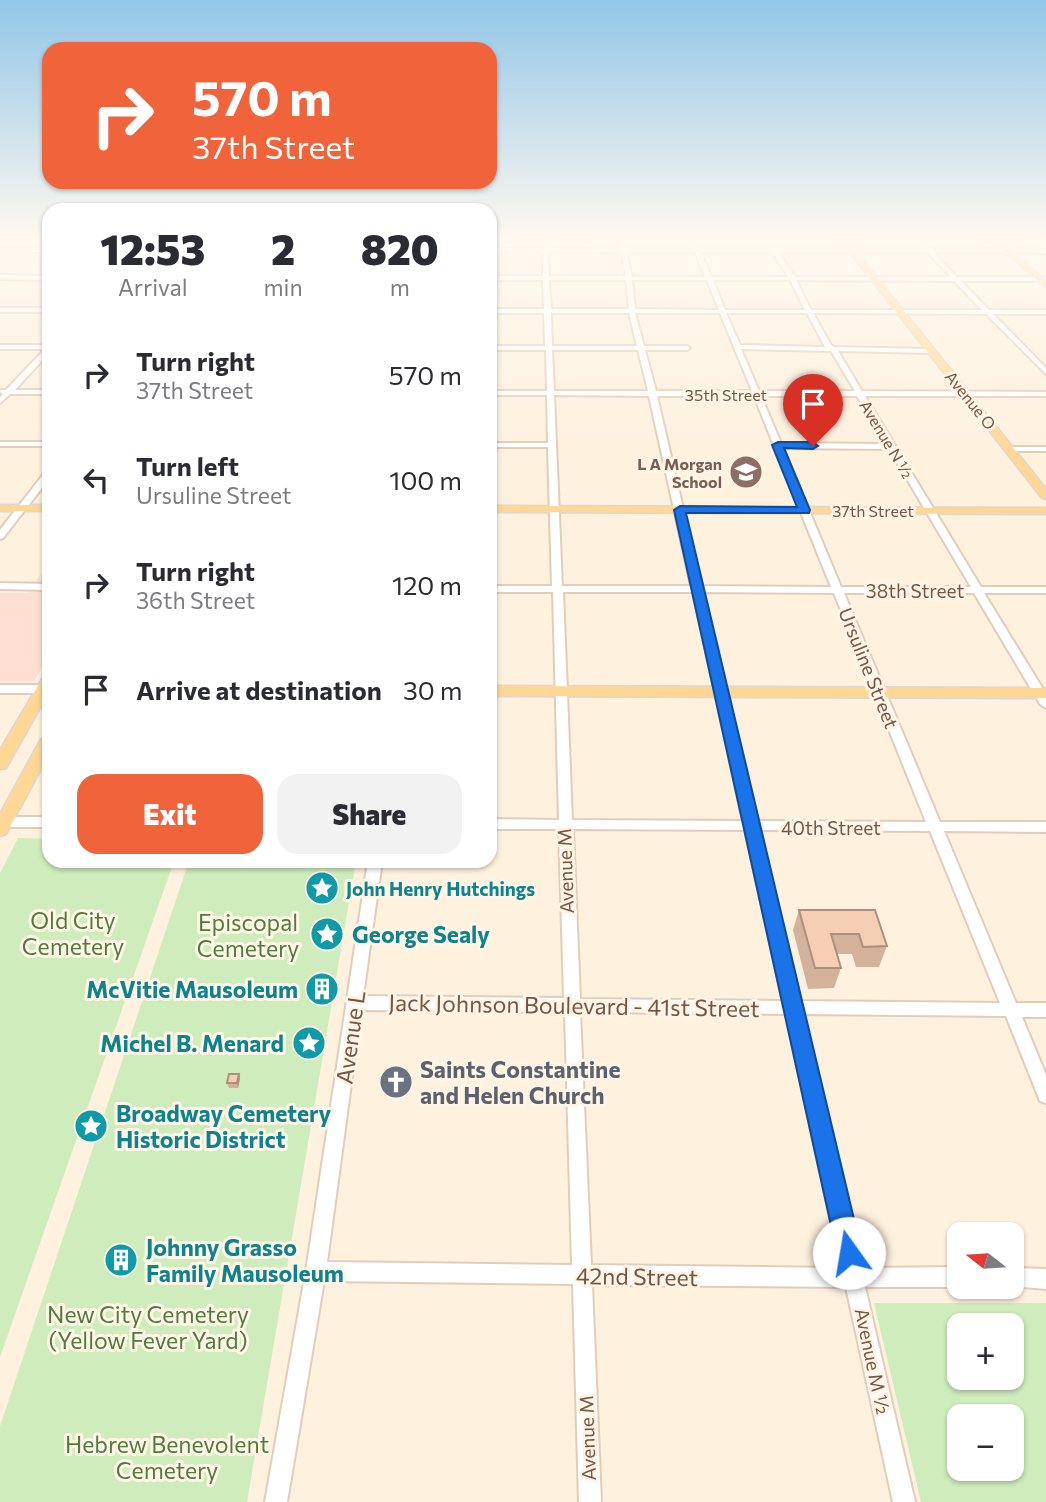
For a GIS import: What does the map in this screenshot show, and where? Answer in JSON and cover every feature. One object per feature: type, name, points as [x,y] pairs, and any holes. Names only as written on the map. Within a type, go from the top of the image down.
[{"type":"main road","name":"Avenue O","points":[[900,311],[1046,496]]},
{"type":"main road","points":[[0,508],[42,509]]},
{"type":"main road","name":"37th Street","points":[[497,509],[1046,511]]},
{"type":"main road","points":[[497,691],[880,692],[1044,697]]},
{"type":"main road","points":[[0,764],[42,694]]},
{"type":"main road","points":[[1,825],[42,752]]},
{"type":"street","points":[[497,311],[1046,312]]},
{"type":"street","name":"Avenue M","points":[[546,311],[590,1502]]},
{"type":"street","name":"Avenue M ½","points":[[634,311],[632,313],[680,510],[904,1502]]},
{"type":"street","name":"Ursuline Street","points":[[723,311],[933,827],[1046,1095]]},
{"type":"street","name":"Avenue N ½","points":[[811,311],[828,346],[833,349],[1044,697]]},
{"type":"street","points":[[988,312],[1046,372]]},
{"type":"street","points":[[737,347],[930,351]]},
{"type":"street","points":[[0,348],[42,348]]},
{"type":"street","points":[[497,348],[687,348]]},
{"type":"street","points":[[0,401],[4,392],[42,355]]},
{"type":"street","points":[[4,392],[42,392]]},
{"type":"street","name":"35th Street","points":[[497,393],[1046,394]]},
{"type":"street","points":[[0,444],[42,444]]},
{"type":"street","points":[[497,445],[551,445]]},
{"type":"street","points":[[778,445],[891,447]]},
{"type":"street","points":[[1011,449],[1046,449]]},
{"type":"street","points":[[0,536],[42,482]]},
{"type":"street","points":[[0,586],[42,587]]},
{"type":"street","name":"38th Street","points":[[497,589],[1046,590]]},
{"type":"street","points":[[0,689],[42,686]]},
{"type":"street","points":[[1,825],[42,822]]},
{"type":"street","name":"40th Street","points":[[497,824],[1046,827]]},
{"type":"street","name":"Avenue L","points":[[276,1502],[316,1270],[374,868]]},
{"type":"street","name":"Jack Johnson Boulevard - 41st Street","points":[[355,1003],[1046,1010]]},
{"type":"street","name":"42nd Street","points":[[316,1270],[947,1277]]},
{"type":"street","points":[[1024,1278],[1046,1279]]},
{"type":"shaded area","points":[[42,572],[42,668],[34,681],[0,681],[0,593],[28,593]]},
{"type":"green space","name":"Old City Cemetery","points":[[18,838],[42,839],[42,868],[172,868],[0,1357],[0,873]]},
{"type":"green space","points":[[187,868],[355,868],[247,1502],[0,1502],[0,1426]]},
{"type":"green space","points":[[874,1303],[1046,1303],[1046,1502],[921,1502]]},
{"type":"building","points":[[799,910],[875,910],[887,946],[863,947],[859,934],[831,934],[841,968],[815,968]]},
{"type":"building","points":[[229,1074],[239,1074],[237,1083],[227,1083]]},
{"type":"building","points":[[115,1250],[125,1250],[122,1262],[112,1261]]},
{"type":"place","name":"L A Morgan School","points":[[746,472]]},
{"type":"place","name":"John Henry Hutchings","points":[[322,888]]},
{"type":"place","name":"George Sealy","points":[[327,934]]},
{"type":"place","name":"McVitie Mausoleum","points":[[322,989]]},
{"type":"place","name":"Michel B. Menard","points":[[309,1043]]},
{"type":"place","name":"Saints Constantine and Helen Church","points":[[396,1082]]},
{"type":"place","name":"Broadway Cemetery Historic District","points":[[91,1126]]},
{"type":"place","name":"Johnny Grasso Family Mausoleum","points":[[121,1260]]},
{"type":"route","points":[[813,446],[778,445],[805,510],[680,510],[849,1253]]},
{"type":"park label","name":"Episcopal Cemetery","points":[[248,935]]},
{"type":"park label","name":"New City Cemetery (Yellow Fever Yard)","points":[[148,1327]]},
{"type":"park label","name":"Hebrew Benevolent Cemetery","points":[[167,1457]]}]
